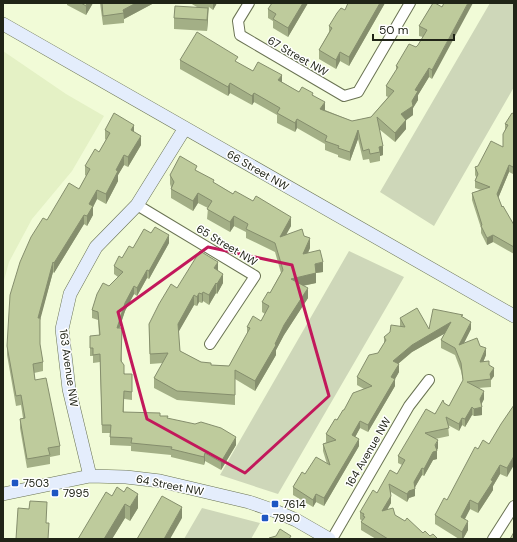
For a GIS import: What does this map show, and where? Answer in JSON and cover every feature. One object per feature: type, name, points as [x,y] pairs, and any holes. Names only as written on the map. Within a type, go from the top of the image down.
[{"type":"street","name":"67 Street NW","points":[[249,3],[238,22],[240,35],[344,96],[358,92],[410,3]]},
{"type":"street","name":"66 Street NW","points":[[3,24],[514,316]]},
{"type":"street","name":"163 Avenue NW","points":[[90,476],[69,389],[62,329],[70,294],[96,247],[137,205],[185,128]]},
{"type":"street","name":"65 Street NW","points":[[137,205],[255,276],[210,344]]},
{"type":"street","name":"164 Avenue NW","points":[[330,539],[409,406],[429,380]]},
{"type":"street","name":"64 Street NW","points":[[3,494],[90,476],[126,477],[160,481],[249,502],[296,520],[330,539]]},
{"type":"street","points":[[493,539],[514,506]]},
{"type":"highlighted area","points":[[208,247],[292,265],[329,396],[245,473],[147,419],[118,312]]},
{"type":"shaded area","points":[[490,3],[514,3],[514,87],[434,226],[380,192]]},
{"type":"shaded area","points":[[3,51],[66,94],[104,116],[72,171],[32,219],[9,262],[3,284]]},
{"type":"shaded area","points":[[349,251],[404,277],[278,494],[220,475]]},
{"type":"shaded area","points":[[202,508],[260,523],[251,539],[184,539]]},
{"type":"building","points":[[102,3],[136,3],[123,10],[124,13],[103,16]]},
{"type":"building","points":[[272,3],[303,3],[288,28],[273,19],[276,14],[268,9]]},
{"type":"building","points":[[348,3],[380,3],[349,57],[340,52],[336,60],[319,50],[332,28],[329,26],[337,13],[341,8],[345,10]]},
{"type":"building","points":[[433,3],[442,7],[444,3],[468,3],[432,70],[429,68],[415,90],[418,91],[412,101],[413,106],[401,114],[406,120],[395,133],[377,117],[383,146],[379,147],[380,152],[370,154],[369,149],[363,151],[358,130],[350,152],[338,148],[339,146],[325,141],[327,136],[297,119],[295,123],[277,113],[280,108],[254,93],[252,96],[230,83],[228,87],[180,60],[197,32],[238,57],[235,61],[253,71],[258,62],[282,75],[278,80],[299,92],[302,87],[313,93],[312,95],[325,102],[320,109],[352,121],[371,117],[394,91],[386,86],[398,67],[396,66],[409,44],[416,47],[427,30],[419,26]]},
{"type":"building","points":[[175,6],[208,8],[207,20],[174,18]]},
{"type":"building","points":[[114,113],[134,125],[131,130],[141,136],[128,157],[124,155],[116,170],[118,171],[106,194],[97,190],[89,204],[93,206],[87,216],[84,215],[54,263],[53,262],[38,318],[40,318],[40,344],[43,362],[33,364],[35,380],[46,378],[60,446],[48,448],[50,455],[27,459],[20,419],[25,418],[21,395],[16,396],[7,346],[10,295],[20,262],[31,237],[43,218],[47,220],[69,183],[79,189],[90,169],[85,166],[95,149],[99,152],[110,133],[105,130]]},
{"type":"building","points":[[512,113],[514,114],[514,165],[513,167],[509,165],[497,194],[502,207],[503,206],[514,225],[514,247],[493,235],[487,238],[481,226],[482,225],[472,193],[490,187],[475,181],[478,174],[475,167],[478,166],[491,141],[503,147],[503,134],[508,125],[505,124]]},
{"type":"building","points":[[180,156],[197,166],[195,170],[214,180],[213,182],[233,194],[235,191],[253,201],[256,196],[291,217],[280,237],[302,229],[304,236],[310,238],[303,254],[320,250],[323,262],[315,264],[316,273],[291,279],[308,288],[284,325],[275,344],[276,345],[255,381],[235,370],[235,395],[177,391],[154,378],[168,353],[150,354],[149,324],[171,284],[177,288],[200,251],[218,262],[214,268],[223,274],[209,295],[203,292],[202,294],[199,293],[197,297],[194,295],[178,324],[180,351],[201,362],[211,363],[211,365],[229,366],[250,328],[247,327],[253,316],[261,321],[269,306],[262,302],[268,292],[270,293],[283,270],[275,243],[246,229],[248,224],[234,216],[230,222],[207,209],[212,201],[198,193],[193,201],[171,189],[174,182],[170,175]]},
{"type":"building","points":[[155,227],[169,235],[149,271],[147,270],[137,288],[134,286],[125,303],[117,328],[122,328],[121,361],[124,365],[124,374],[132,374],[132,392],[124,391],[123,412],[160,413],[160,416],[168,416],[167,418],[195,424],[201,422],[221,428],[236,437],[221,462],[205,453],[204,457],[171,449],[172,447],[131,443],[132,438],[110,437],[111,425],[102,425],[100,354],[93,355],[93,348],[90,348],[90,336],[100,335],[98,312],[92,310],[97,294],[103,283],[109,286],[123,272],[114,266],[119,256],[122,258],[129,246],[133,248],[144,229],[151,233]]},
{"type":"building","points":[[417,308],[429,329],[433,309],[463,315],[461,316],[471,322],[459,345],[477,338],[480,346],[486,348],[480,362],[489,361],[489,365],[494,368],[490,374],[491,379],[467,382],[484,391],[480,399],[482,407],[474,409],[472,407],[465,419],[462,418],[459,424],[446,417],[449,428],[425,433],[438,440],[435,445],[437,451],[433,452],[424,469],[422,468],[414,482],[415,489],[409,491],[407,494],[389,484],[391,496],[382,511],[393,508],[395,515],[405,521],[407,518],[423,533],[425,531],[430,536],[433,534],[438,539],[388,539],[361,522],[365,517],[363,516],[364,514],[360,512],[373,490],[377,493],[390,470],[397,474],[405,460],[398,456],[426,409],[435,414],[443,400],[444,403],[449,406],[463,380],[461,363],[455,348],[441,340],[451,322],[412,345],[393,361],[399,364],[391,377],[395,379],[368,425],[360,421],[352,435],[359,439],[324,498],[316,494],[313,500],[293,487],[302,472],[305,474],[316,457],[330,465],[323,444],[336,440],[326,434],[335,419],[337,420],[344,410],[353,393],[372,386],[357,377],[369,355],[378,353],[386,340],[384,337],[390,332],[391,325],[405,327],[400,318]]},
{"type":"building","points":[[514,405],[514,456],[507,468],[500,465],[491,480],[493,481],[478,504],[470,500],[461,517],[468,521],[462,532],[435,515],[444,498],[447,500],[475,447],[478,449],[483,440],[489,444]]},
{"type":"building","points":[[117,487],[124,492],[127,487],[138,494],[130,507],[125,504],[104,539],[78,539],[106,492],[112,496]]},
{"type":"building","points":[[162,496],[182,507],[164,539],[137,539]]},
{"type":"building","points":[[30,501],[47,502],[46,523],[49,523],[48,539],[16,539],[18,508],[29,509]]},
{"type":"building","points":[[280,529],[291,536],[289,539],[269,539],[276,536]]},
{"type":"building","points":[[514,532],[514,539],[510,539]]},
{"type":"place","name":"7503","points":[[15,483]]},
{"type":"place","name":"7995","points":[[55,493]]},
{"type":"place","name":"7614","points":[[275,504]]},
{"type":"place","name":"7990","points":[[265,518]]}]
